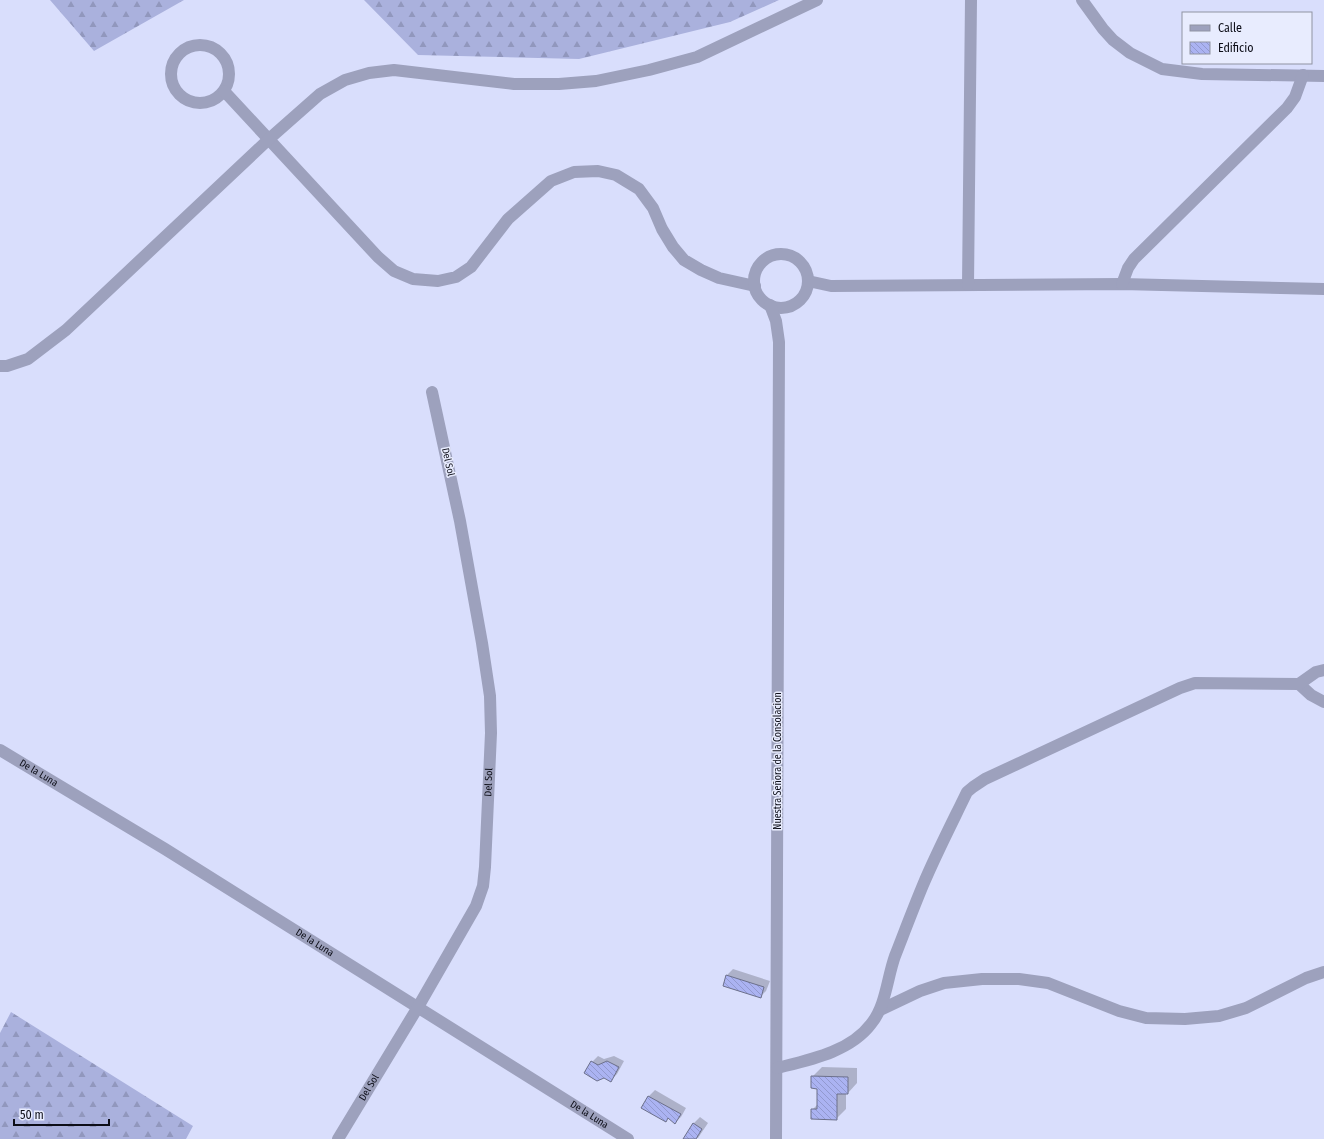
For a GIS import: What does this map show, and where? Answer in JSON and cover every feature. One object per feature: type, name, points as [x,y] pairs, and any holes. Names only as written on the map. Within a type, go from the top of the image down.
[{"type":"street","points":[[0,366],[7,366],[28,359],[66,330],[269,139],[320,94],[345,80],[369,73],[394,70],[415,71],[514,84],[559,84],[596,81],[649,70],[697,57],[817,0]]},
{"type":"street","points":[[968,285],[971,0]]},
{"type":"street","points":[[1082,0],[1113,40],[1130,53],[1162,69],[1202,74],[1324,76]]},
{"type":"street","points":[[198,45],[207,46],[216,50],[223,56],[227,64],[229,78],[224,91],[217,98],[208,103],[198,104],[188,102],[173,89],[170,79],[170,69],[174,60],[180,52],[188,47],[198,45]]},
{"type":"street","points":[[1122,284],[1128,268],[1134,259],[1287,108],[1303,75]]},
{"type":"street","points":[[224,91],[378,257],[394,271],[413,279],[438,281],[456,277],[471,267],[508,219],[551,181],[574,172],[598,170],[616,175],[639,189],[653,208],[672,247],[684,260],[701,270],[720,278],[755,286]]},
{"type":"street","points":[[779,254],[788,255],[796,259],[807,272],[808,281],[802,298],[788,307],[779,308],[770,306],[763,301],[755,286],[754,277],[762,262],[770,256],[779,254]]},
{"type":"street","points":[[808,281],[831,286],[1122,284],[1324,289]]},
{"type":"street","points":[[770,306],[776,321],[779,342]]},
{"type":"street","points":[[779,342],[788,307]]},
{"type":"street","name":"Nuestra Señora de la Consolacion","points":[[776,1139],[779,342]]},
{"type":"street","name":"Del Sol","points":[[338,1139],[418,1007],[476,906],[483,886],[491,733],[490,696],[460,520],[432,392]]},
{"type":"street","points":[[777,1068],[805,1061],[830,1052],[854,1041],[871,1025],[880,1010],[894,959],[923,885],[967,792],[973,787],[985,779],[1180,688],[1195,683],[1299,684],[1316,672],[1324,670]]},
{"type":"street","points":[[1299,684],[1311,695],[1324,702]]},
{"type":"street","name":"De la Luna","points":[[0,750],[165,849],[628,1139]]},
{"type":"street","points":[[880,1010],[920,991],[944,983],[982,979],[1019,979],[1048,983],[1119,1011],[1146,1018],[1185,1019],[1219,1016],[1246,1008],[1306,978],[1324,972]]},
{"type":"green space","points":[[50,0],[184,0],[94,51]]},
{"type":"green space","points":[[364,0],[779,0],[730,22],[579,59],[418,55]]},
{"type":"green space","points":[[11,1012],[193,1126],[186,1139],[0,1139],[0,1033]]},
{"type":"building","points":[[726,975],[764,987],[761,998],[723,986]]},
{"type":"building","points":[[591,1061],[598,1065],[607,1061],[619,1067],[611,1082],[604,1078],[597,1081],[584,1073]]},
{"type":"building","points":[[811,1076],[848,1077],[848,1094],[837,1094],[837,1120],[811,1119],[811,1109],[817,1109],[817,1089],[811,1088]]},
{"type":"building","points":[[648,1096],[681,1114],[675,1124],[668,1118],[666,1122],[641,1108]]},
{"type":"building","points":[[693,1123],[702,1129],[696,1139],[683,1139]]}]
